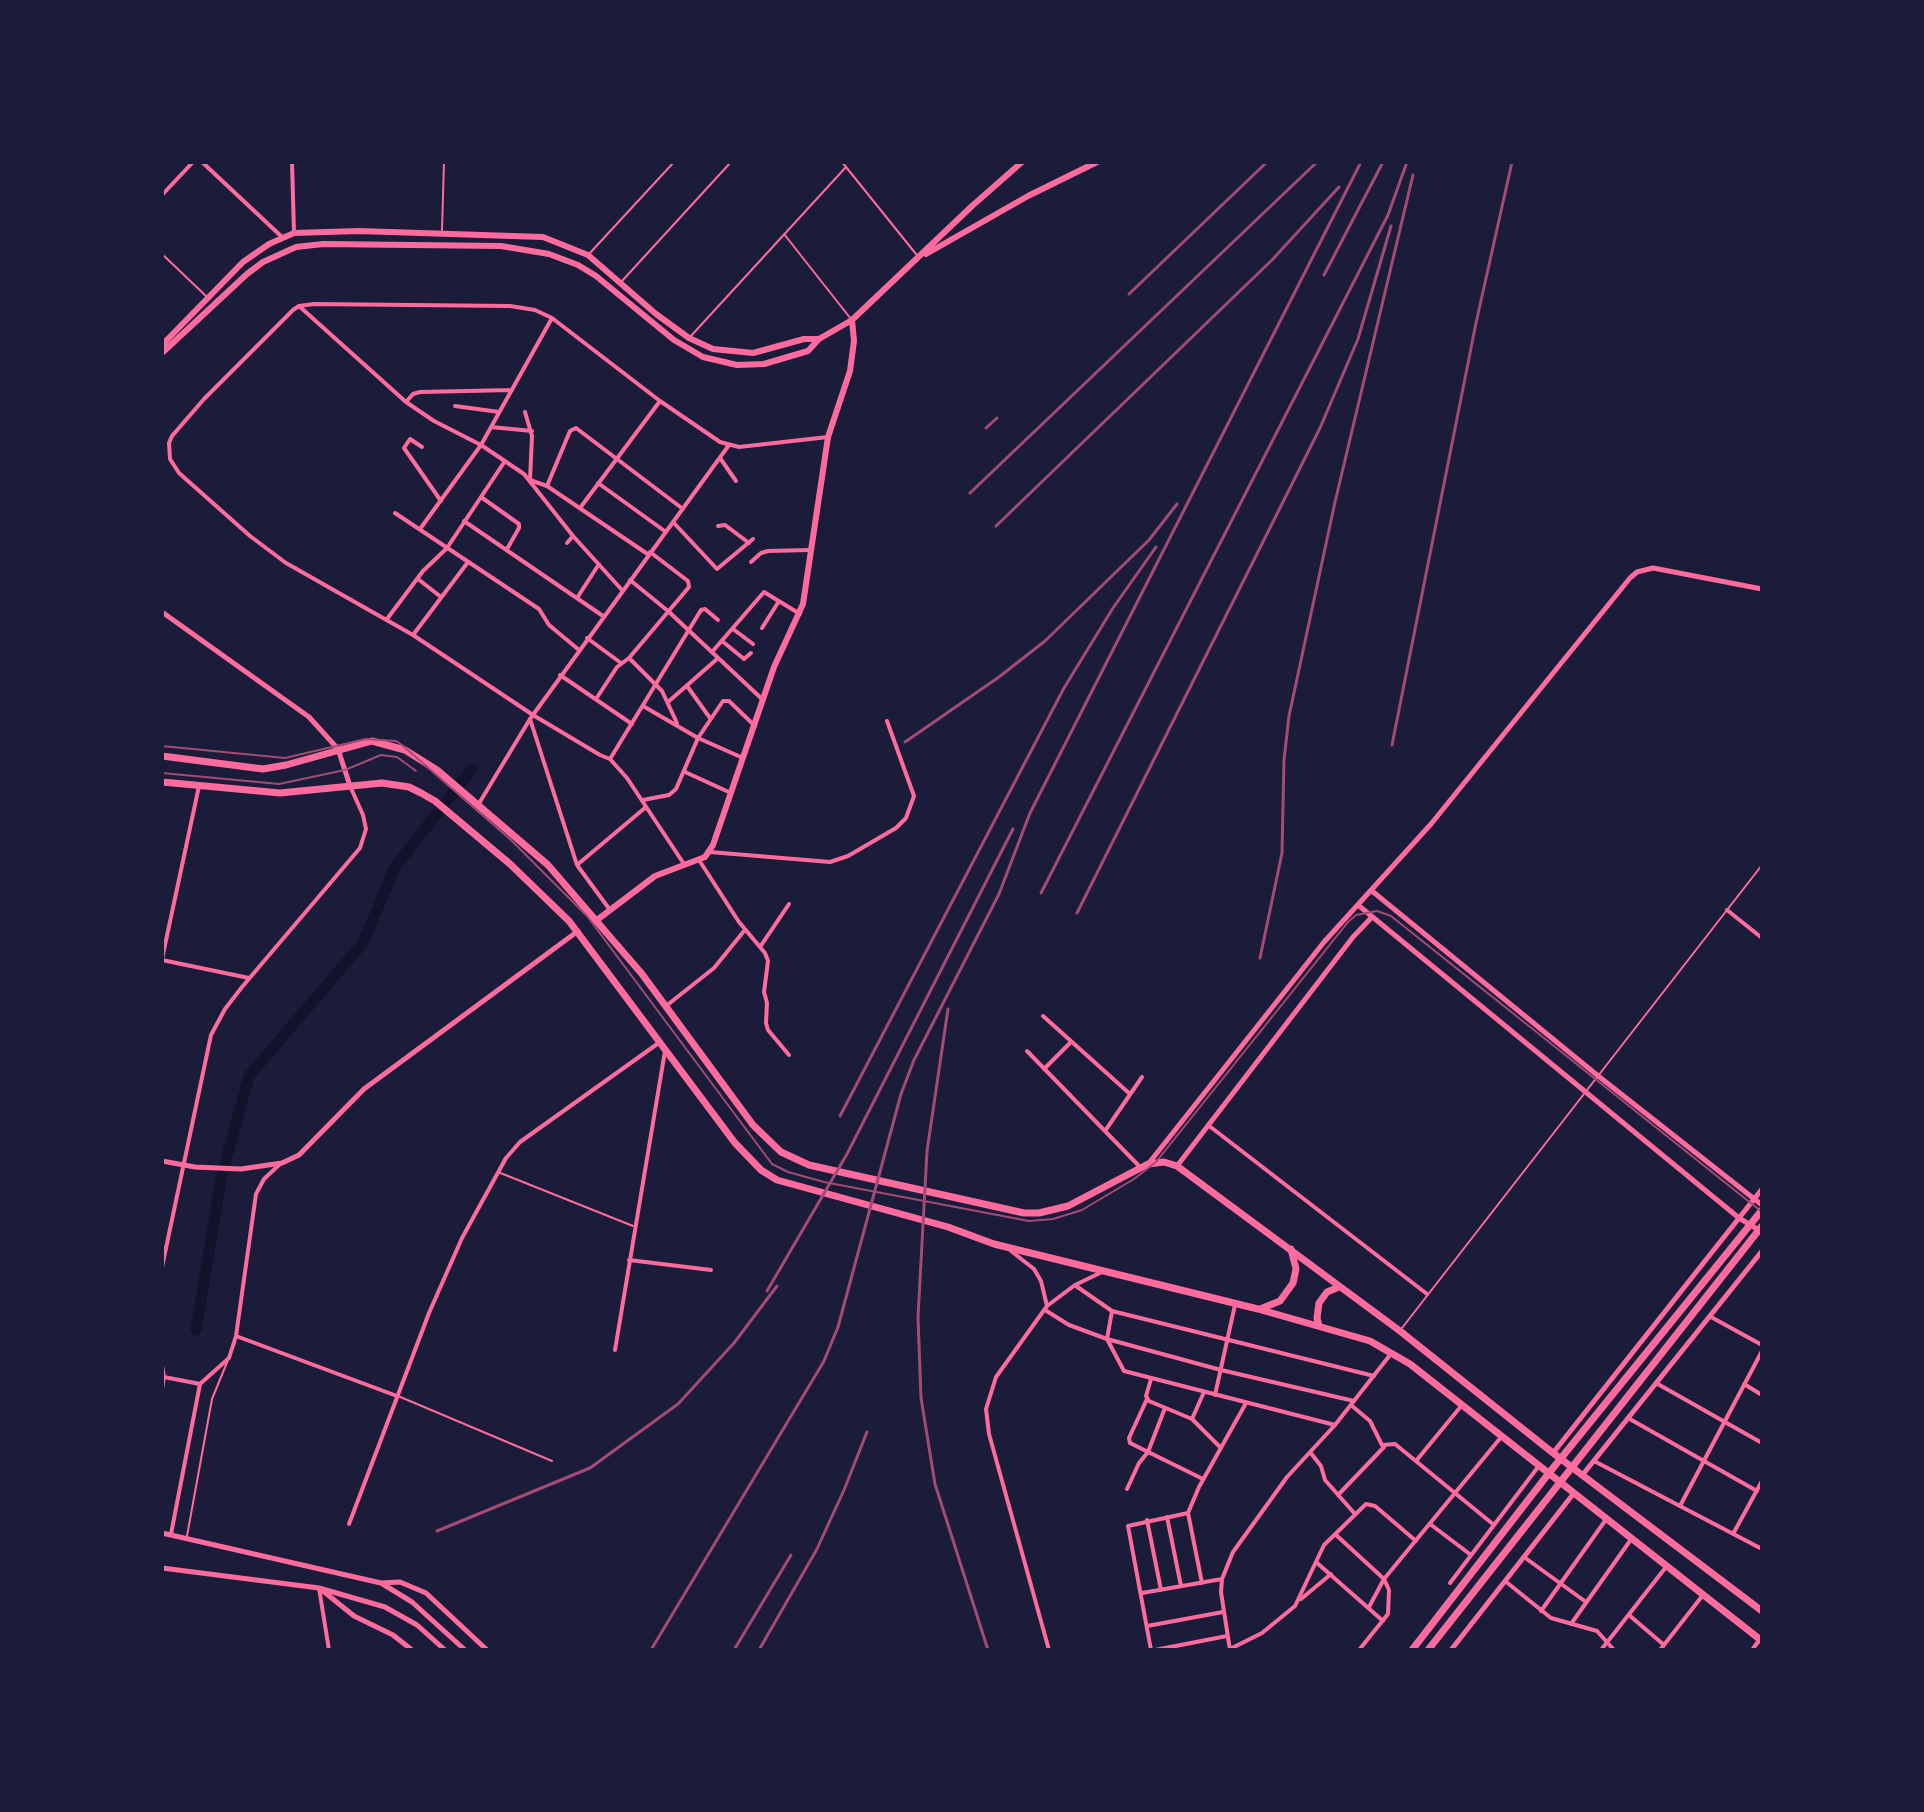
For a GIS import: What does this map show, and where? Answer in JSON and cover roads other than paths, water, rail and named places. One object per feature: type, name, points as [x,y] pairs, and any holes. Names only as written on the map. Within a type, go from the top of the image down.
[{"type":"main road","points":[[162,353],[263,262],[296,247],[323,244],[501,246],[565,258],[596,276],[685,348],[718,362],[764,364],[800,355],[819,339],[852,320],[1022,162]]},
{"type":"main road","points":[[919,258],[1028,196],[1097,162]]},
{"type":"main road","points":[[162,345],[243,262],[282,237],[294,233],[359,231],[543,237],[588,255],[656,314],[689,338],[721,351],[741,353],[767,350],[804,339],[819,339]]},
{"type":"main road","points":[[597,920],[655,876],[699,860],[710,852],[778,657],[800,614],[828,437],[850,371],[854,341],[852,320]]},
{"type":"main road","points":[[162,756],[263,769],[372,741],[405,750],[437,770],[548,865],[666,1006],[767,1141],[781,1152],[809,1165],[1024,1213],[1054,1210],[1080,1200],[1144,1165],[1164,1162],[1177,1166],[1400,1331],[1553,1453],[1584,1473],[1762,1611]]},
{"type":"main road","points":[[162,782],[280,793],[382,783],[409,787],[421,793],[489,846],[578,931],[749,1158],[777,1180],[948,1227],[994,1244],[1258,1309],[1370,1341],[1392,1353],[1462,1405],[1761,1640]]},
{"type":"main road","points":[[1412,1650],[1549,1473],[1762,1208]]},
{"type":"main road","points":[[1428,1650],[1762,1226]]},
{"type":"main road","points":[[1258,1309],[1280,1301],[1293,1283],[1295,1262],[1290,1248]]},
{"type":"main road","points":[[1319,1326],[1319,1303],[1327,1292],[1339,1287]]},
{"type":"street","points":[[162,195],[193,162]]},
{"type":"street","points":[[202,162],[282,237]]},
{"type":"street","points":[[292,162],[294,233]]},
{"type":"street","points":[[684,864],[610,759],[532,717],[413,635],[309,578],[268,551],[179,473],[168,451],[172,436],[204,399],[299,306],[314,304],[510,306],[535,310],[552,318],[660,401],[729,445],[748,446],[828,437]]},
{"type":"street","points":[[299,306],[406,402],[434,421],[481,445],[530,480],[573,536],[622,590]]},
{"type":"street","points":[[420,529],[481,445],[552,318]]},
{"type":"street","points":[[406,402],[409,396],[420,392],[512,390]]},
{"type":"street","points":[[580,508],[660,401]]},
{"type":"street","points":[[455,406],[499,412]]},
{"type":"street","points":[[525,412],[532,431],[530,480]]},
{"type":"street","points":[[491,427],[532,431]]},
{"type":"street","points":[[547,486],[573,429],[579,429],[683,509]]},
{"type":"street","points":[[422,447],[410,439],[404,448],[441,501]]},
{"type":"street","points":[[478,805],[560,675],[729,445]]},
{"type":"street","points":[[720,458],[736,481]]},
{"type":"street","points":[[387,619],[417,578],[447,548],[506,461]]},
{"type":"street","points":[[530,480],[547,486],[650,554],[689,584],[629,658],[621,663],[596,699]]},
{"type":"street","points":[[598,483],[666,532]]},
{"type":"street","points":[[481,497],[519,524],[507,549]]},
{"type":"street","points":[[395,513],[539,609],[549,625],[579,650]]},
{"type":"street","points":[[464,521],[603,616]]},
{"type":"street","points":[[673,522],[717,569],[751,541],[725,525],[718,526]]},
{"type":"street","points":[[567,543],[573,536]]},
{"type":"street","points":[[751,562],[768,551],[811,550]]},
{"type":"street","points":[[413,635],[468,562]]},
{"type":"street","points":[[577,598],[599,564]]},
{"type":"street","points":[[1027,1051],[1105,1131],[1144,1165],[1324,942],[1431,824],[1637,572],[1653,568],[1762,589]]},
{"type":"street","points":[[417,578],[441,597]]},
{"type":"street","points":[[630,580],[668,611],[763,701]]},
{"type":"street","points":[[712,652],[764,592],[800,614]]},
{"type":"street","points":[[762,628],[779,601]]},
{"type":"street","points":[[610,759],[703,609],[718,620]]},
{"type":"street","points":[[162,612],[309,717],[338,749],[366,829],[360,848],[249,978],[225,1009],[211,1035],[162,1267]]},
{"type":"street","points":[[733,629],[753,644]]},
{"type":"street","points":[[587,638],[621,663]]},
{"type":"street","points":[[722,641],[744,659],[751,653]]},
{"type":"street","points":[[629,658],[657,684],[678,725]]},
{"type":"street","points":[[668,702],[718,658]]},
{"type":"street","points":[[560,675],[632,724]]},
{"type":"street","points":[[687,686],[710,718]]},
{"type":"street","points":[[642,801],[673,793],[698,738],[723,701],[729,701],[755,726]]},
{"type":"street","points":[[643,706],[698,738],[743,758]]},
{"type":"street","points":[[532,717],[577,865],[610,910]]},
{"type":"street","points":[[710,852],[830,862],[848,856],[896,828],[906,818],[914,796],[887,721]]},
{"type":"street","points":[[685,772],[731,793]]},
{"type":"street","points":[[199,786],[162,959],[249,978]]},
{"type":"street","points":[[577,865],[646,807]]},
{"type":"street","points":[[699,860],[768,961],[764,992],[766,1023],[768,1030],[789,1055]]},
{"type":"street","points":[[1372,891],[1597,1075],[1754,1198],[1762,1208]]},
{"type":"street","points":[[760,947],[789,904]]},
{"type":"street","points":[[1358,905],[1739,1218],[1762,1232]]},
{"type":"street","points":[[1727,910],[1762,938]]},
{"type":"street","points":[[1177,1166],[1353,937],[1372,917]]},
{"type":"street","points":[[666,1006],[714,968],[745,930]]},
{"type":"street","points":[[171,1534],[200,1384],[229,1358],[236,1336],[256,1194],[264,1179],[282,1163],[299,1155],[364,1089],[578,931]]},
{"type":"street","points":[[1043,1016],[1130,1094]]},
{"type":"street","points":[[1044,1069],[1071,1042]]},
{"type":"street","points":[[349,1524],[462,1238],[506,1158],[520,1142],[662,1045]]},
{"type":"street","points":[[615,1350],[662,1045]]},
{"type":"street","points":[[1105,1131],[1142,1077]]},
{"type":"street","points":[[1208,1125],[1427,1294]]},
{"type":"street","points":[[162,1161],[184,1166],[234,1169],[282,1163]]},
{"type":"street","points":[[1553,1453],[1762,1189]]},
{"type":"street","points":[[994,1244],[1015,1253],[1034,1269],[1041,1281],[1046,1308],[1069,1325],[1107,1339],[1352,1403],[1370,1421],[1385,1446]]},
{"type":"street","points":[[1584,1473],[1762,1251]]},
{"type":"street","points":[[629,1260],[711,1270]]},
{"type":"street","points":[[1049,1650],[986,1420],[988,1398],[996,1377],[1046,1308],[1075,1285],[1102,1272]]},
{"type":"street","points":[[1075,1285],[1112,1311],[1374,1376]]},
{"type":"street","points":[[1215,1395],[1235,1305]]},
{"type":"street","points":[[1112,1311],[1107,1339],[1122,1370],[1335,1425]]},
{"type":"street","points":[[1680,1506],[1762,1348],[1711,1317]]},
{"type":"street","points":[[236,1336],[397,1396]]},
{"type":"street","points":[[1331,1574],[1280,1620],[1230,1649],[1222,1579],[1233,1552],[1287,1477],[1335,1425],[1392,1353]]},
{"type":"street","points":[[162,1365],[162,1389]]},
{"type":"street","points":[[164,1377],[200,1384]]},
{"type":"street","points":[[1151,1379],[1147,1399],[1129,1441],[1203,1479]]},
{"type":"street","points":[[1656,1383],[1762,1443]]},
{"type":"street","points":[[1744,1384],[1762,1395]]},
{"type":"street","points":[[1192,1419],[1204,1392]]},
{"type":"street","points":[[1147,1399],[1192,1419],[1221,1448]]},
{"type":"street","points":[[1202,1583],[1188,1513],[1203,1479],[1246,1403]]},
{"type":"street","points":[[1416,1461],[1462,1405]]},
{"type":"street","points":[[1127,1489],[1148,1452],[1165,1408]]},
{"type":"street","points":[[1628,1418],[1757,1491]]},
{"type":"street","points":[[1369,1607],[1384,1579],[1502,1436]]},
{"type":"street","points":[[1338,1495],[1385,1446],[1395,1444],[1494,1525]]},
{"type":"street","points":[[1310,1452],[1321,1466],[1325,1480],[1355,1514]]},
{"type":"street","points":[[1594,1461],[1762,1549]]},
{"type":"street","points":[[1450,1583],[1539,1465]]},
{"type":"street","points":[[1733,1534],[1762,1481]]},
{"type":"street","points":[[1451,1650],[1574,1492]]},
{"type":"street","points":[[1299,1600],[1324,1545],[1366,1504],[1375,1506],[1416,1541]]},
{"type":"street","points":[[1188,1513],[1128,1526],[1153,1650],[1227,1636]]},
{"type":"street","points":[[1167,1517],[1181,1586]]},
{"type":"street","points":[[1541,1611],[1607,1518]]},
{"type":"street","points":[[1147,1520],[1161,1590]]},
{"type":"street","points":[[1430,1524],[1471,1555]]},
{"type":"street","points":[[162,1533],[381,1583],[400,1582],[426,1593],[487,1650]]},
{"type":"street","points":[[1335,1534],[1384,1579],[1389,1590],[1390,1605],[1383,1621],[1359,1650]]},
{"type":"street","points":[[1571,1624],[1632,1538]]},
{"type":"street","points":[[1524,1557],[1586,1602]]},
{"type":"street","points":[[1315,1561],[1383,1621]]},
{"type":"street","points":[[1601,1650],[1668,1565]]},
{"type":"street","points":[[162,1568],[319,1588],[385,1607],[417,1625],[445,1650]]},
{"type":"street","points":[[1141,1594],[1222,1579]]},
{"type":"street","points":[[1505,1581],[1551,1618],[1589,1627],[1608,1640],[1614,1650]]},
{"type":"street","points":[[381,1583],[425,1613],[465,1650]]},
{"type":"street","points":[[319,1588],[329,1650]]},
{"type":"street","points":[[319,1588],[354,1616],[393,1635],[412,1650]]},
{"type":"street","points":[[1629,1614],[1662,1648],[1704,1593]]},
{"type":"street","points":[[1147,1626],[1224,1611]]},
{"type":"street","points":[[1752,1650],[1761,1640]]},
{"type":"lane","points":[[442,235],[444,162]]},
{"type":"lane","points":[[588,255],[674,162]]},
{"type":"lane","points":[[621,282],[731,162]]},
{"type":"lane","points":[[842,162],[919,258]]},
{"type":"lane","points":[[689,338],[846,167]]},
{"type":"lane","points":[[784,234],[852,320]]},
{"type":"lane","points":[[162,254],[207,297]]},
{"type":"lane","points":[[1400,1331],[1762,865]]},
{"type":"lane","points":[[498,1172],[634,1227]]},
{"type":"lane","points":[[187,1538],[212,1399],[229,1358]]},
{"type":"lane","points":[[397,1396],[552,1461]]},
{"type":"waterway","points":[[196,1330],[221,1179],[249,1076],[363,943],[395,867],[472,769]]},
{"type":"tram line","points":[[162,746],[285,758],[366,739],[396,741],[402,745],[511,840],[587,916],[772,1164],[788,1172],[824,1182],[1029,1221],[1053,1219],[1082,1210],[1156,1162],[1348,922],[1356,915],[1377,911],[1391,916],[1762,1212]]},
{"type":"tram line","points":[[162,773],[279,784],[345,770],[381,755],[397,757],[416,771]]},
{"type":"railway","points":[[1129,294],[1267,162]]},
{"type":"railway","points":[[970,493],[1317,162]]},
{"type":"railway","points":[[651,1650],[824,1361],[838,1327],[901,1094],[914,1060],[999,894],[1030,813],[1361,162]]},
{"type":"railway","points":[[1324,275],[1383,162]]},
{"type":"railway","points":[[1041,893],[1388,215],[1407,162]]},
{"type":"railway","points":[[1392,745],[1476,323],[1512,162]]},
{"type":"railway","points":[[1260,958],[1282,853],[1284,760],[1289,716],[1335,502],[1413,175]]},
{"type":"railway","points":[[996,526],[1272,260],[1339,187]]},
{"type":"railway","points":[[1077,913],[1320,428],[1358,339],[1391,226]]},
{"type":"railway","points":[[986,428],[997,418]]},
{"type":"railway","points":[[905,742],[1045,641],[1149,540],[1177,504]]},
{"type":"railway","points":[[840,1116],[1064,688],[1113,608],[1156,547]]},
{"type":"railway","points":[[767,1291],[847,1154],[1013,829]]},
{"type":"railway","points":[[948,1009],[927,1151],[918,1317],[921,1398],[935,1484],[988,1650]]},
{"type":"railway","points":[[437,1531],[590,1468],[678,1404],[734,1343],[777,1286]]},
{"type":"railway","points":[[759,1650],[817,1549],[867,1432]]},
{"type":"railway","points":[[734,1650],[791,1555]]}]
